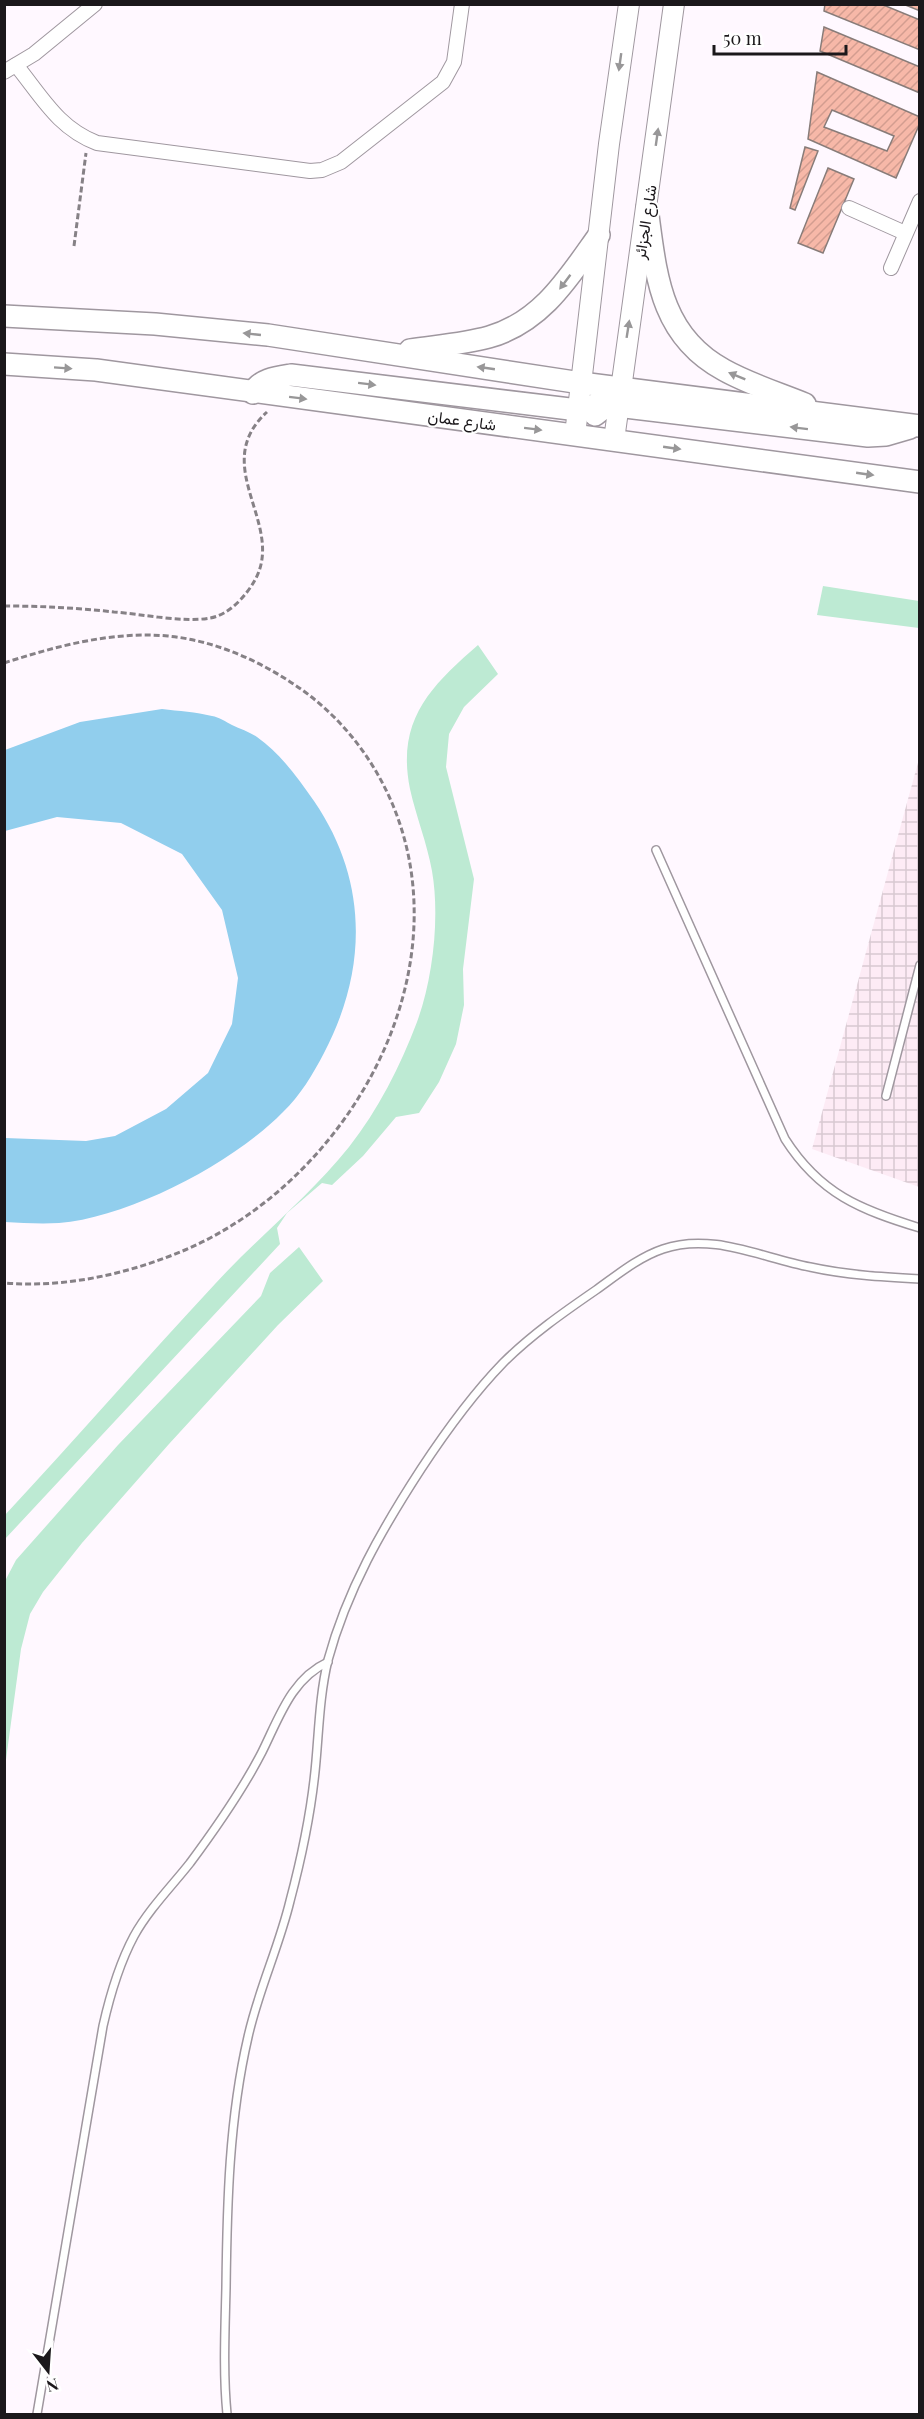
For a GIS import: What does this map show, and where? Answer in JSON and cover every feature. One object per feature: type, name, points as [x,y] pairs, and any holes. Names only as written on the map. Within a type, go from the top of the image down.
[{"type":"main road","points":[[581,436],[578,410],[580,383],[629,4]]},
{"type":"main road","name":"شارع الجزائر","points":[[614,440],[618,397],[647,208],[674,4]]},
{"type":"main road","points":[[647,208],[662,295],[668,311],[684,336],[710,361],[725,371],[830,414]]},
{"type":"main road","points":[[387,353],[487,338],[523,322],[554,297],[598,235]]},
{"type":"main road","points":[[4,315],[268,335],[580,383],[618,397],[868,436],[886,435],[919,426]]},
{"type":"main road","name":"شارع عمان","points":[[4,364],[96,370],[920,482]]},
{"type":"main road","points":[[253,393],[261,383],[280,376],[291,375],[578,410],[618,397],[830,414],[919,426]]},
{"type":"main road","points":[[581,436],[598,412],[618,397]]},
{"type":"street","points":[[95,4],[34,54],[10,68],[63,124],[77,135],[97,143],[310,171],[332,167],[351,155],[443,82],[454,62],[462,4]]},
{"type":"street","points":[[891,268],[920,201]]},
{"type":"street","points":[[849,208],[905,233]]},
{"type":"lane","points":[[656,850],[785,1139],[793,1152],[813,1175],[842,1198],[875,1214],[920,1228]]},
{"type":"lane","points":[[886,1096],[920,965]]},
{"type":"lane","points":[[227,2415],[226,2236],[235,2109],[249,2033],[290,1903],[304,1837],[311,1800],[322,1689],[328,1662],[349,1598],[375,1543],[452,1423],[498,1368],[535,1334],[636,1263],[661,1249],[678,1244],[714,1243],[813,1268],[852,1274],[920,1279]]},
{"type":"lane","points":[[38,2415],[101,2038],[115,1978],[135,1935],[227,1811],[260,1755],[290,1696],[304,1677],[315,1668],[328,1662]]},
{"type":"path","points":[[74,246],[88,139]]},
{"type":"path","points":[[4,606],[69,607],[173,618],[211,618],[227,610],[238,602],[256,579],[263,551],[259,525],[243,468],[248,440],[262,416],[272,406],[297,397]]},
{"type":"path","points":[[4,663],[82,641],[168,636],[217,646],[277,673],[317,701],[337,720],[371,762],[388,794],[407,847],[415,906],[409,971],[387,1042],[364,1089],[348,1113],[331,1137],[293,1178],[251,1213],[228,1228],[168,1257],[136,1268],[78,1281],[49,1284],[4,1283]]},
{"type":"shaded area","points":[[919,759],[919,1187],[812,1149]]},
{"type":"green space","points":[[823,586],[919,601],[919,628],[817,615]]},
{"type":"green space","points":[[478,645],[498,674],[464,707],[449,734],[446,767],[474,879],[463,969],[464,1005],[456,1044],[439,1082],[419,1113],[396,1117],[363,1156],[332,1185],[322,1183],[287,1213],[277,1228],[280,1244],[5,1539],[5,1515],[215,1284],[334,1165],[360,1133],[396,1072],[423,1005],[431,967],[435,927],[432,871],[410,789],[407,765],[408,743],[421,706],[432,690]]},
{"type":"green space","points":[[299,1247],[323,1281],[278,1325],[169,1444],[82,1543],[43,1592],[30,1614],[21,1649],[5,1767],[5,1581],[16,1560],[118,1445],[261,1296],[270,1273]]},
{"type":"water","points":[[162,709],[220,718],[254,735],[281,758],[314,801],[332,831],[345,862],[352,893],[356,925],[349,989],[324,1053],[306,1084],[283,1112],[237,1150],[179,1184],[148,1199],[117,1210],[87,1219],[59,1223],[5,1222],[5,1138],[86,1141],[115,1136],[166,1109],[208,1073],[232,1024],[238,978],[222,910],[182,854],[121,823],[57,817],[5,831],[5,750],[80,722]]},
{"type":"building","points":[[825,4],[881,4],[920,20],[920,50],[824,11]]},
{"type":"building","points":[[903,4],[920,4],[920,11]]},
{"type":"building","points":[[824,27],[920,67],[920,93],[820,51]]},
{"type":"building","points":[[817,72],[920,117],[920,123],[896,178],[808,139]],"holes":[[[832,110],[894,136],[887,151],[824,127]]]},
{"type":"building","points":[[805,147],[818,151],[795,210],[790,208]]},
{"type":"building","points":[[828,168],[854,179],[823,253],[798,243]]}]
